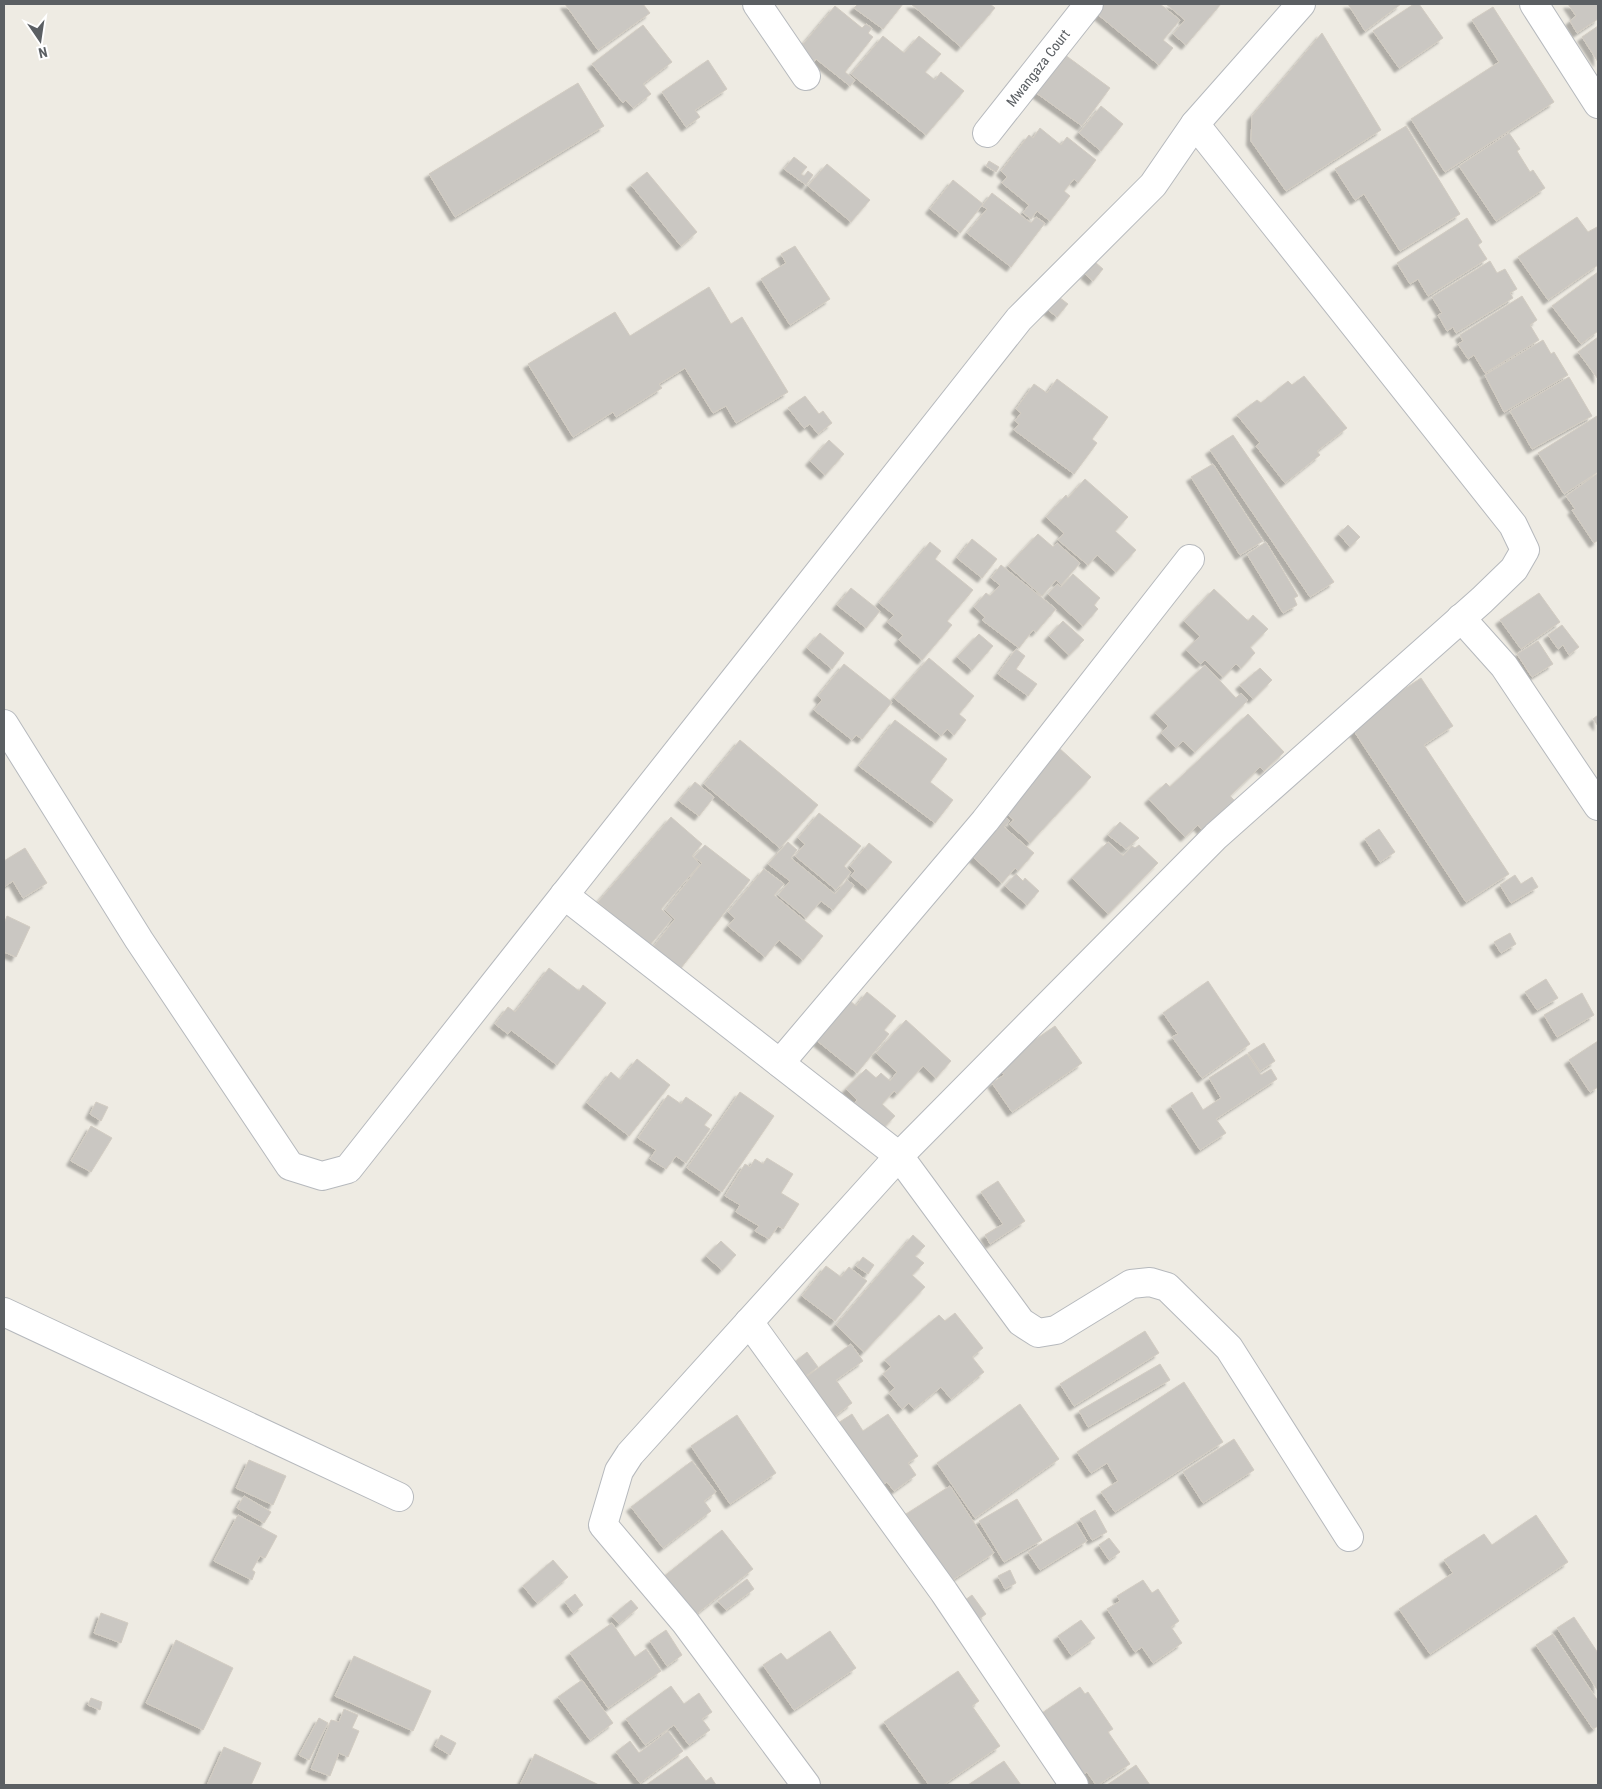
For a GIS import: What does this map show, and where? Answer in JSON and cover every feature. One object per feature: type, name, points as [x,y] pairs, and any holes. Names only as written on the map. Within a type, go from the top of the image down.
[{"type":"street","points":[[757,4],[806,76]]},
{"type":"street","name":"Mwangaza Court","points":[[987,133],[1089,4]]},
{"type":"street","points":[[4,724],[139,940],[290,1166],[322,1176],[348,1169],[1019,319],[1153,185],[1195,124],[1301,4]]},
{"type":"street","points":[[1534,4],[1598,104]]},
{"type":"street","points":[[806,1785],[686,1622],[603,1525],[619,1471],[630,1454],[899,1156],[1216,836],[1514,570],[1525,550],[1513,525],[1195,124]]},
{"type":"street","points":[[780,1063],[985,821],[1190,559]]},
{"type":"street","points":[[1460,618],[1504,666],[1598,806]]},
{"type":"street","points":[[564,895],[899,1156],[1021,1322],[1038,1333],[1056,1330],[1131,1284],[1150,1282],[1167,1287],[1229,1348],[1349,1537]]},
{"type":"street","points":[[4,1312],[399,1497]]},
{"type":"street","points":[[749,1322],[944,1592],[1074,1785]]},
{"type":"building","points":[[565,4],[643,4],[650,13],[598,50]]},
{"type":"building","points":[[858,4],[903,4],[883,29],[854,8]]},
{"type":"building","points":[[911,4],[990,4],[995,8],[961,47]]},
{"type":"building","points":[[1103,4],[1160,4],[1180,20],[1163,40],[1173,48],[1159,65],[1096,13]]},
{"type":"building","points":[[1166,4],[1221,4],[1186,45],[1173,34],[1185,20]]},
{"type":"building","points":[[1348,4],[1401,4],[1365,31]]},
{"type":"building","points":[[1414,4],[1419,4],[1443,38],[1399,68],[1373,31]]},
{"type":"building","points":[[1568,4],[1598,4],[1598,19],[1577,33],[1570,21],[1576,16]]},
{"type":"building","points":[[835,6],[862,28],[866,24],[872,28],[868,33],[873,37],[845,72],[855,80],[850,86],[816,59],[810,68],[794,55]]},
{"type":"building","points":[[1493,7],[1554,102],[1445,172],[1411,119],[1499,62],[1472,20]]},
{"type":"building","points":[[643,25],[672,62],[643,84],[651,94],[633,108],[626,100],[623,103],[592,64]]},
{"type":"building","points":[[1598,26],[1598,62],[1582,37]]},
{"type":"building","points":[[1322,33],[1381,130],[1286,191],[1251,141],[1252,116]]},
{"type":"building","points":[[883,36],[904,53],[919,36],[941,54],[925,72],[935,80],[941,72],[964,91],[926,135],[851,74]]},
{"type":"building","points":[[1057,49],[1110,88],[1082,126],[1028,87]]},
{"type":"building","points":[[708,60],[727,89],[695,110],[700,117],[686,127],[662,92]]},
{"type":"building","points":[[578,83],[604,126],[455,217],[429,174]]},
{"type":"building","points":[[1101,106],[1123,124],[1101,151],[1079,133]]},
{"type":"building","points":[[1406,126],[1460,214],[1400,251],[1364,194],[1355,200],[1335,169]]},
{"type":"building","points":[[1040,128],[1061,145],[1067,137],[1096,160],[1078,183],[1074,179],[1064,191],[1070,196],[1050,221],[1037,211],[1031,219],[1023,213],[1029,205],[1002,183],[1007,177],[1001,171],[1029,135],[1033,138]]},
{"type":"building","points":[[1509,133],[1520,149],[1517,151],[1530,172],[1533,170],[1545,188],[1496,221],[1459,166]]},
{"type":"building","points":[[794,157],[807,167],[801,174],[804,176],[808,171],[813,175],[806,185],[784,169]]},
{"type":"building","points":[[989,161],[999,167],[996,172],[986,166]]},
{"type":"building","points":[[827,164],[870,200],[851,222],[808,186]]},
{"type":"building","points":[[647,172],[697,232],[681,246],[631,185]]},
{"type":"building","points":[[953,180],[983,204],[960,233],[930,209]]},
{"type":"building","points":[[992,193],[1031,223],[1036,217],[1045,223],[1011,267],[967,233],[987,209],[982,206]]},
{"type":"building","points":[[1577,217],[1588,232],[1598,228],[1598,265],[1548,300],[1518,257]]},
{"type":"building","points":[[1467,218],[1482,242],[1478,245],[1487,259],[1428,296],[1418,279],[1410,284],[1397,263]]},
{"type":"building","points":[[795,246],[830,299],[790,325],[761,279],[786,263],[781,254]]},
{"type":"building","points":[[1490,261],[1497,273],[1505,269],[1517,289],[1510,293],[1513,298],[1456,333],[1453,327],[1447,331],[1438,315],[1442,313],[1432,297]]},
{"type":"building","points":[[1095,262],[1103,269],[1093,281],[1085,274]]},
{"type":"building","points":[[1598,272],[1598,331],[1581,344],[1552,306]]},
{"type":"building","points":[[709,287],[731,324],[742,317],[788,392],[736,423],[726,406],[713,413],[685,368],[659,384],[662,388],[616,417],[613,412],[573,437],[528,364],[615,312],[630,336]]},
{"type":"building","points":[[1055,294],[1068,304],[1057,317],[1044,307]]},
{"type":"building","points":[[1522,296],[1537,320],[1530,325],[1539,340],[1485,373],[1474,355],[1468,359],[1458,344],[1463,341],[1460,335]]},
{"type":"building","points":[[1598,337],[1598,379],[1578,352]]},
{"type":"building","points":[[1543,340],[1551,354],[1554,352],[1568,375],[1504,412],[1485,375]]},
{"type":"building","points":[[1304,376],[1347,428],[1317,451],[1320,455],[1285,483],[1256,446],[1260,443],[1237,415],[1257,400],[1261,403],[1288,381],[1292,385]]},
{"type":"building","points":[[1569,377],[1592,416],[1532,449],[1510,411]]},
{"type":"building","points":[[1057,379],[1108,417],[1092,439],[1097,443],[1074,474],[1014,430],[1019,424],[1015,421],[1021,413],[1016,409],[1034,384],[1047,393]]},
{"type":"building","points":[[805,396],[819,414],[823,411],[832,423],[818,434],[810,424],[804,428],[788,408]]},
{"type":"building","points":[[1597,416],[1598,472],[1564,494],[1538,453]]},
{"type":"building","points":[[1233,435],[1334,582],[1310,597],[1210,450]]},
{"type":"building","points":[[829,440],[844,454],[825,475],[810,461]]},
{"type":"building","points":[[1213,464],[1263,541],[1240,555],[1191,477]]},
{"type":"building","points":[[1598,473],[1598,540],[1594,543],[1572,510],[1575,509],[1566,496]]},
{"type":"building","points":[[1085,479],[1128,517],[1115,531],[1136,550],[1116,572],[1097,555],[1088,565],[1058,540],[1064,533],[1046,517],[1066,495],[1068,498]]},
{"type":"building","points":[[1348,525],[1360,537],[1350,547],[1339,534]]},
{"type":"building","points":[[1038,534],[1053,547],[1057,543],[1080,563],[1061,585],[1056,580],[1042,596],[1008,566]]},
{"type":"building","points":[[972,539],[997,559],[982,578],[957,558]]},
{"type":"building","points":[[930,542],[941,551],[935,559],[973,590],[947,621],[952,625],[922,660],[899,640],[903,635],[887,622],[894,615],[879,603]]},
{"type":"building","points":[[1266,542],[1298,596],[1294,598],[1297,605],[1283,613],[1247,554]]},
{"type":"building","points":[[1001,565],[1056,609],[1036,632],[1033,630],[1019,648],[982,620],[985,617],[974,607],[986,593],[990,596],[1000,585],[991,578]]},
{"type":"building","points":[[1073,574],[1100,598],[1094,605],[1098,609],[1083,626],[1048,594],[1057,584],[1061,587]]},
{"type":"building","points":[[851,588],[880,611],[866,628],[837,605]]},
{"type":"building","points":[[1214,589],[1248,621],[1253,615],[1268,629],[1250,647],[1255,653],[1241,668],[1236,664],[1223,677],[1205,660],[1201,664],[1186,650],[1200,636],[1184,621]]},
{"type":"building","points":[[1539,593],[1560,622],[1521,649],[1500,620]]},
{"type":"building","points":[[1063,621],[1084,640],[1069,655],[1049,636]]},
{"type":"building","points":[[1562,625],[1579,647],[1569,655],[1563,645],[1558,649],[1548,635]]},
{"type":"building","points":[[820,633],[844,653],[832,669],[807,648]]},
{"type":"building","points":[[979,634],[993,646],[972,670],[957,657]]},
{"type":"building","points":[[1538,641],[1553,664],[1532,677],[1517,654]]},
{"type":"building","points":[[1016,649],[1025,656],[1016,669],[1037,684],[1028,696],[998,674]]},
{"type":"building","points":[[929,658],[974,696],[959,714],[966,720],[954,735],[947,729],[941,736],[894,698]]},
{"type":"building","points":[[844,664],[892,702],[862,739],[856,735],[852,740],[814,710],[822,700],[818,696]]},
{"type":"building","points":[[1205,665],[1236,698],[1241,693],[1248,700],[1195,752],[1183,741],[1176,748],[1161,733],[1168,726],[1155,713]]},
{"type":"building","points":[[1260,668],[1272,680],[1253,699],[1240,685]]},
{"type":"building","points":[[1421,678],[1453,726],[1424,745],[1509,874],[1466,902],[1350,725]]},
{"type":"building","points":[[1248,714],[1284,752],[1264,771],[1260,767],[1230,796],[1234,800],[1202,830],[1198,825],[1185,837],[1149,799],[1166,783],[1170,787]]},
{"type":"building","points":[[1598,715],[1598,726],[1593,719]]},
{"type":"building","points":[[895,720],[947,759],[930,782],[953,800],[935,823],[859,766]]},
{"type":"building","points":[[740,740],[818,805],[780,848],[704,784]]},
{"type":"building","points":[[1058,747],[1091,777],[1030,843],[1009,824],[1014,820],[1001,809]]},
{"type":"building","points":[[695,782],[714,797],[699,816],[679,801]]},
{"type":"building","points":[[1000,812],[1010,821],[1004,827],[1034,853],[1018,871],[1015,868],[1002,883],[973,857],[984,845],[977,838]]},
{"type":"building","points":[[819,813],[861,846],[844,866],[851,872],[836,890],[795,856],[805,844],[798,838]]},
{"type":"building","points":[[671,817],[702,844],[692,856],[700,864],[661,909],[672,919],[649,946],[598,902]]},
{"type":"building","points":[[1120,822],[1139,838],[1126,849],[1108,835]]},
{"type":"building","points":[[1379,829],[1395,852],[1380,862],[1365,839]]},
{"type":"building","points":[[788,842],[797,850],[791,858],[835,894],[847,880],[854,885],[833,910],[821,901],[806,918],[778,895],[790,881],[768,864]]},
{"type":"building","points":[[1108,842],[1123,856],[1132,846],[1135,848],[1139,845],[1158,863],[1108,914],[1072,878]]},
{"type":"building","points":[[869,843],[892,862],[868,890],[851,876],[855,871],[850,866]]},
{"type":"building","points":[[705,845],[750,880],[681,968],[653,947],[675,919],[665,910],[702,863],[694,857]]},
{"type":"building","points":[[25,848],[47,883],[23,898],[13,881],[4,887],[4,861]]},
{"type":"building","points":[[764,869],[784,884],[774,895],[823,936],[803,960],[779,940],[765,957],[728,926],[735,918],[728,912]]},
{"type":"building","points":[[1016,874],[1023,881],[1025,878],[1039,891],[1027,905],[1005,886]]},
{"type":"building","points":[[1515,875],[1521,884],[1532,877],[1538,887],[1511,903],[1500,885]]},
{"type":"building","points":[[7,916],[30,927],[16,957],[4,952],[4,924]]},
{"type":"building","points":[[1510,933],[1516,944],[1501,953],[1494,942]]},
{"type":"building","points":[[549,968],[579,991],[583,985],[606,1003],[557,1065],[511,1030],[508,1034],[495,1024],[508,1007],[515,1012]]},
{"type":"building","points":[[1546,979],[1558,998],[1537,1010],[1525,992]]},
{"type":"building","points":[[1208,981],[1250,1044],[1202,1078],[1172,1037],[1178,1034],[1163,1013]]},
{"type":"building","points":[[867,992],[896,1016],[884,1030],[889,1034],[857,1073],[816,1040],[848,999],[856,1006]]},
{"type":"building","points":[[1582,993],[1594,1015],[1557,1037],[1544,1015]]},
{"type":"building","points":[[906,1020],[951,1061],[936,1078],[923,1066],[897,1094],[894,1091],[882,1104],[895,1116],[879,1133],[851,1106],[857,1100],[846,1089],[866,1069],[876,1078],[881,1073],[890,1081],[897,1072],[876,1053]]},
{"type":"building","points":[[1055,1026],[1082,1063],[1012,1112],[992,1083],[1004,1075],[998,1065]]},
{"type":"building","points":[[1598,1041],[1598,1087],[1590,1092],[1569,1060]]},
{"type":"building","points":[[1264,1043],[1275,1061],[1260,1071],[1248,1053]]},
{"type":"building","points":[[1247,1054],[1261,1075],[1271,1069],[1277,1079],[1216,1119],[1226,1133],[1200,1150],[1171,1106],[1192,1092],[1203,1110],[1221,1098],[1209,1078]]},
{"type":"building","points":[[637,1059],[670,1085],[629,1136],[587,1103],[611,1072],[620,1080]]},
{"type":"building","points":[[740,1092],[774,1116],[722,1192],[687,1168]]},
{"type":"building","points":[[668,1095],[681,1104],[686,1097],[712,1115],[704,1125],[710,1129],[686,1163],[676,1156],[666,1169],[650,1159],[656,1150],[638,1138]]},
{"type":"building","points":[[96,1102],[108,1107],[101,1121],[90,1114]]},
{"type":"building","points":[[91,1126],[112,1138],[91,1172],[71,1161]]},
{"type":"building","points":[[767,1158],[793,1174],[781,1193],[799,1204],[783,1229],[778,1226],[769,1239],[755,1231],[759,1226],[736,1212],[740,1205],[725,1196],[745,1164],[750,1167],[755,1159],[763,1164]]},
{"type":"building","points":[[998,1181],[1025,1221],[990,1244],[985,1235],[1003,1224],[981,1192]]},
{"type":"building","points":[[913,1235],[925,1246],[915,1256],[924,1263],[912,1275],[925,1287],[864,1352],[836,1325]]},
{"type":"building","points":[[721,1241],[736,1255],[722,1270],[706,1256]]},
{"type":"building","points":[[863,1257],[874,1265],[868,1274],[856,1266]]},
{"type":"building","points":[[826,1266],[841,1277],[849,1267],[867,1281],[835,1321],[802,1296]]},
{"type":"building","points":[[955,1313],[983,1348],[972,1357],[984,1372],[951,1399],[941,1387],[914,1409],[909,1403],[902,1409],[889,1393],[895,1388],[883,1374],[891,1367],[885,1360],[939,1315],[945,1321]]},
{"type":"building","points":[[1145,1331],[1159,1353],[1074,1406],[1060,1384]]},
{"type":"building","points":[[851,1344],[863,1361],[836,1380],[852,1403],[831,1419],[802,1380]]},
{"type":"building","points":[[807,1352],[818,1367],[803,1378],[792,1364]]},
{"type":"building","points":[[1160,1364],[1170,1380],[1088,1427],[1079,1411]]},
{"type":"building","points":[[1184,1382],[1223,1442],[1115,1512],[1101,1492],[1118,1481],[1107,1463],[1091,1473],[1077,1452]]},
{"type":"building","points":[[1020,1404],[1059,1459],[975,1518],[937,1463]]},
{"type":"building","points":[[852,1414],[863,1431],[888,1414],[918,1456],[908,1463],[916,1475],[894,1491],[887,1482],[879,1487],[835,1425]]},
{"type":"building","points":[[737,1415],[776,1473],[730,1504],[691,1446]]},
{"type":"building","points":[[1234,1439],[1254,1470],[1203,1503],[1183,1472]]},
{"type":"building","points":[[249,1460],[286,1476],[273,1505],[236,1488]]},
{"type":"building","points":[[692,1461],[716,1492],[704,1501],[711,1511],[663,1548],[631,1507]]},
{"type":"building","points":[[950,1486],[994,1553],[951,1581],[906,1514]]},
{"type":"building","points":[[244,1496],[271,1512],[264,1523],[237,1508]]},
{"type":"building","points":[[1017,1499],[1042,1540],[1004,1562],[979,1521]]},
{"type":"building","points":[[1095,1510],[1107,1532],[1092,1540],[1080,1519]]},
{"type":"building","points":[[238,1515],[277,1536],[265,1558],[260,1556],[252,1570],[255,1572],[252,1580],[214,1561]]},
{"type":"building","points":[[1536,1515],[1568,1562],[1430,1654],[1399,1609],[1453,1573],[1444,1560],[1484,1534],[1492,1545]]},
{"type":"building","points":[[1076,1523],[1087,1541],[1040,1570],[1028,1552]]},
{"type":"building","points":[[722,1530],[753,1569],[694,1616],[663,1577]]},
{"type":"building","points":[[1109,1538],[1120,1552],[1109,1560],[1099,1545]]},
{"type":"building","points":[[553,1560],[568,1577],[537,1603],[523,1586]]},
{"type":"building","points":[[1010,1570],[1016,1583],[1005,1589],[998,1576]]},
{"type":"building","points":[[747,1579],[754,1589],[726,1610],[718,1601]]},
{"type":"building","points":[[1143,1580],[1152,1593],[1158,1589],[1179,1621],[1171,1627],[1182,1643],[1153,1663],[1142,1647],[1135,1652],[1107,1609],[1120,1601],[1117,1596]]},
{"type":"building","points":[[575,1594],[583,1605],[573,1613],[565,1602]]},
{"type":"building","points":[[972,1595],[986,1614],[971,1625],[957,1606]]},
{"type":"building","points":[[631,1600],[638,1608],[619,1624],[612,1616]]},
{"type":"building","points":[[101,1613],[128,1623],[121,1643],[94,1633]]},
{"type":"building","points":[[1574,1617],[1598,1653],[1598,1691],[1557,1628]]},
{"type":"building","points":[[1081,1620],[1095,1638],[1071,1655],[1058,1636]]},
{"type":"building","points":[[612,1623],[635,1657],[646,1649],[661,1671],[608,1708],[570,1653]]},
{"type":"building","points":[[666,1630],[682,1655],[667,1666],[650,1641]]},
{"type":"building","points":[[830,1631],[856,1668],[794,1710],[763,1665],[781,1653],[787,1660]]},
{"type":"building","points":[[1553,1634],[1598,1701],[1598,1726],[1593,1729],[1536,1645]]},
{"type":"building","points":[[176,1640],[233,1668],[203,1730],[146,1703]]},
{"type":"building","points":[[354,1656],[431,1691],[413,1731],[335,1696]]},
{"type":"building","points":[[958,1671],[979,1701],[972,1706],[1000,1746],[943,1785],[929,1785],[884,1722]]},
{"type":"building","points":[[582,1680],[613,1723],[590,1740],[558,1697]]},
{"type":"building","points":[[671,1686],[684,1704],[699,1693],[712,1712],[702,1719],[710,1730],[689,1745],[674,1725],[645,1745],[626,1719]]},
{"type":"building","points":[[1080,1687],[1085,1694],[1088,1692],[1113,1729],[1108,1732],[1130,1764],[1098,1785],[1096,1785],[1087,1772],[1079,1777],[1050,1735],[1055,1732],[1042,1713]]},
{"type":"building","points":[[91,1698],[102,1702],[100,1710],[88,1705]]},
{"type":"building","points":[[344,1709],[358,1715],[352,1728],[359,1731],[348,1757],[339,1753],[330,1776],[311,1769],[331,1720],[339,1722]]},
{"type":"building","points":[[319,1718],[328,1723],[309,1760],[299,1755]]},
{"type":"building","points":[[668,1731],[683,1751],[640,1783],[616,1752],[630,1741],[639,1753]]},
{"type":"building","points":[[441,1735],[456,1743],[450,1755],[435,1746]]},
{"type":"building","points":[[224,1747],[261,1763],[251,1785],[207,1785]]},
{"type":"building","points":[[535,1754],[599,1785],[520,1785]]},
{"type":"building","points":[[687,1756],[706,1781],[711,1777],[716,1785],[646,1785]]},
{"type":"building","points":[[1004,1761],[1021,1785],[968,1785]]},
{"type":"building","points":[[1136,1765],[1150,1785],[1107,1785]]}]
